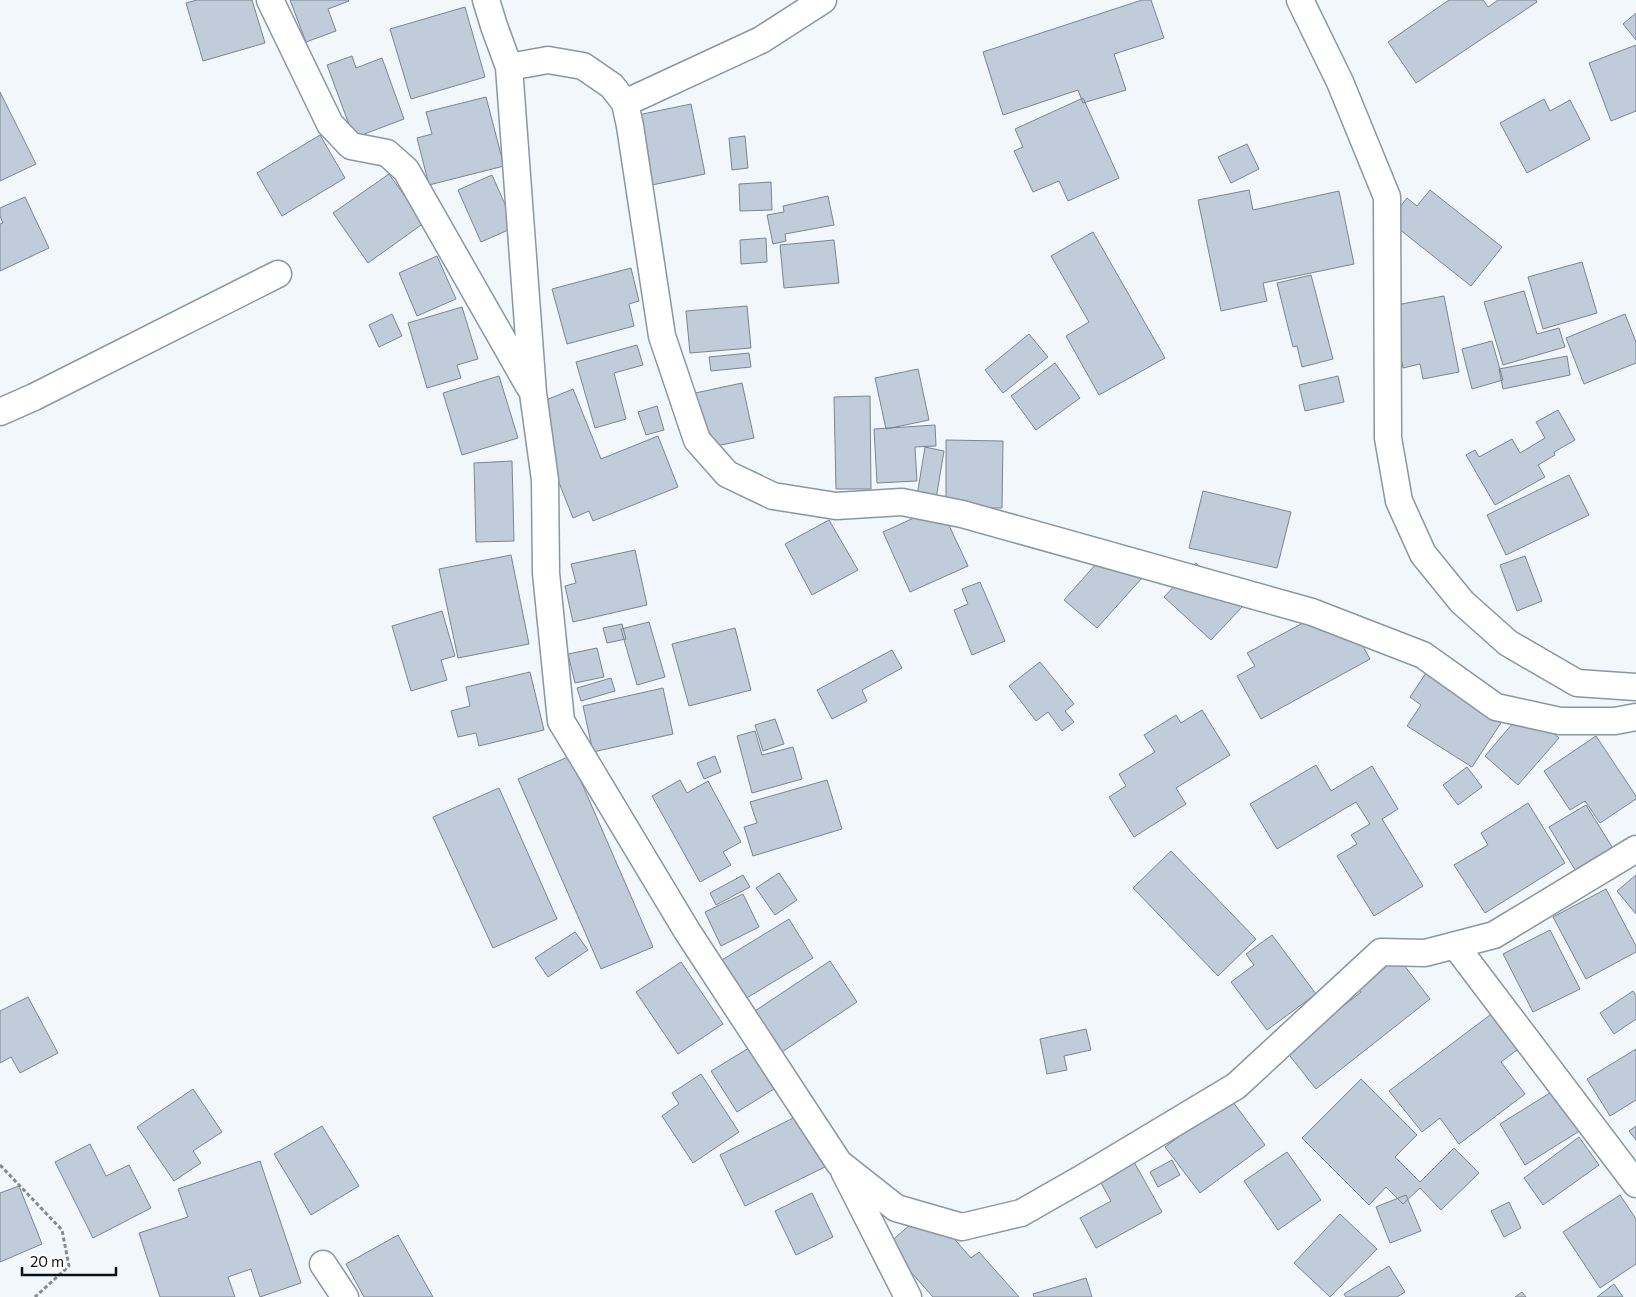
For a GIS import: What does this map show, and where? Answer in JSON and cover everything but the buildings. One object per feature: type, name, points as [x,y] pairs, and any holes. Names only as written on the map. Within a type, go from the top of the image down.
[{"type":"street","points":[[270,0],[330,124],[351,146],[387,154],[406,170],[533,393]]},
{"type":"street","points":[[486,0],[509,66],[533,393],[545,480],[546,573],[561,721],[687,931],[839,1163],[908,1297]]},
{"type":"street","points":[[625,103],[761,40],[823,0]]},
{"type":"street","points":[[1300,0],[1340,82],[1387,197],[1388,438],[1399,501],[1423,554],[1462,602],[1508,643],[1577,683],[1636,687]]},
{"type":"street","points":[[509,66],[548,60],[583,66],[612,86],[625,103],[662,336],[698,440],[727,474],[773,496],[836,506],[902,502],[962,514],[1312,612],[1423,655],[1496,707],[1560,721],[1614,721],[1636,717]]},
{"type":"street","points":[[0,412],[34,397],[278,274]]},
{"type":"street","points":[[839,1163],[896,1208],[962,1227],[1021,1213],[1236,1086],[1381,952],[1424,953],[1494,935],[1636,849]]},
{"type":"street","points":[[1455,945],[1636,1184]]},
{"type":"street","points":[[323,1264],[345,1297]]},
{"type":"path","points":[[0,1165],[62,1230],[69,1266],[34,1297]]}]
